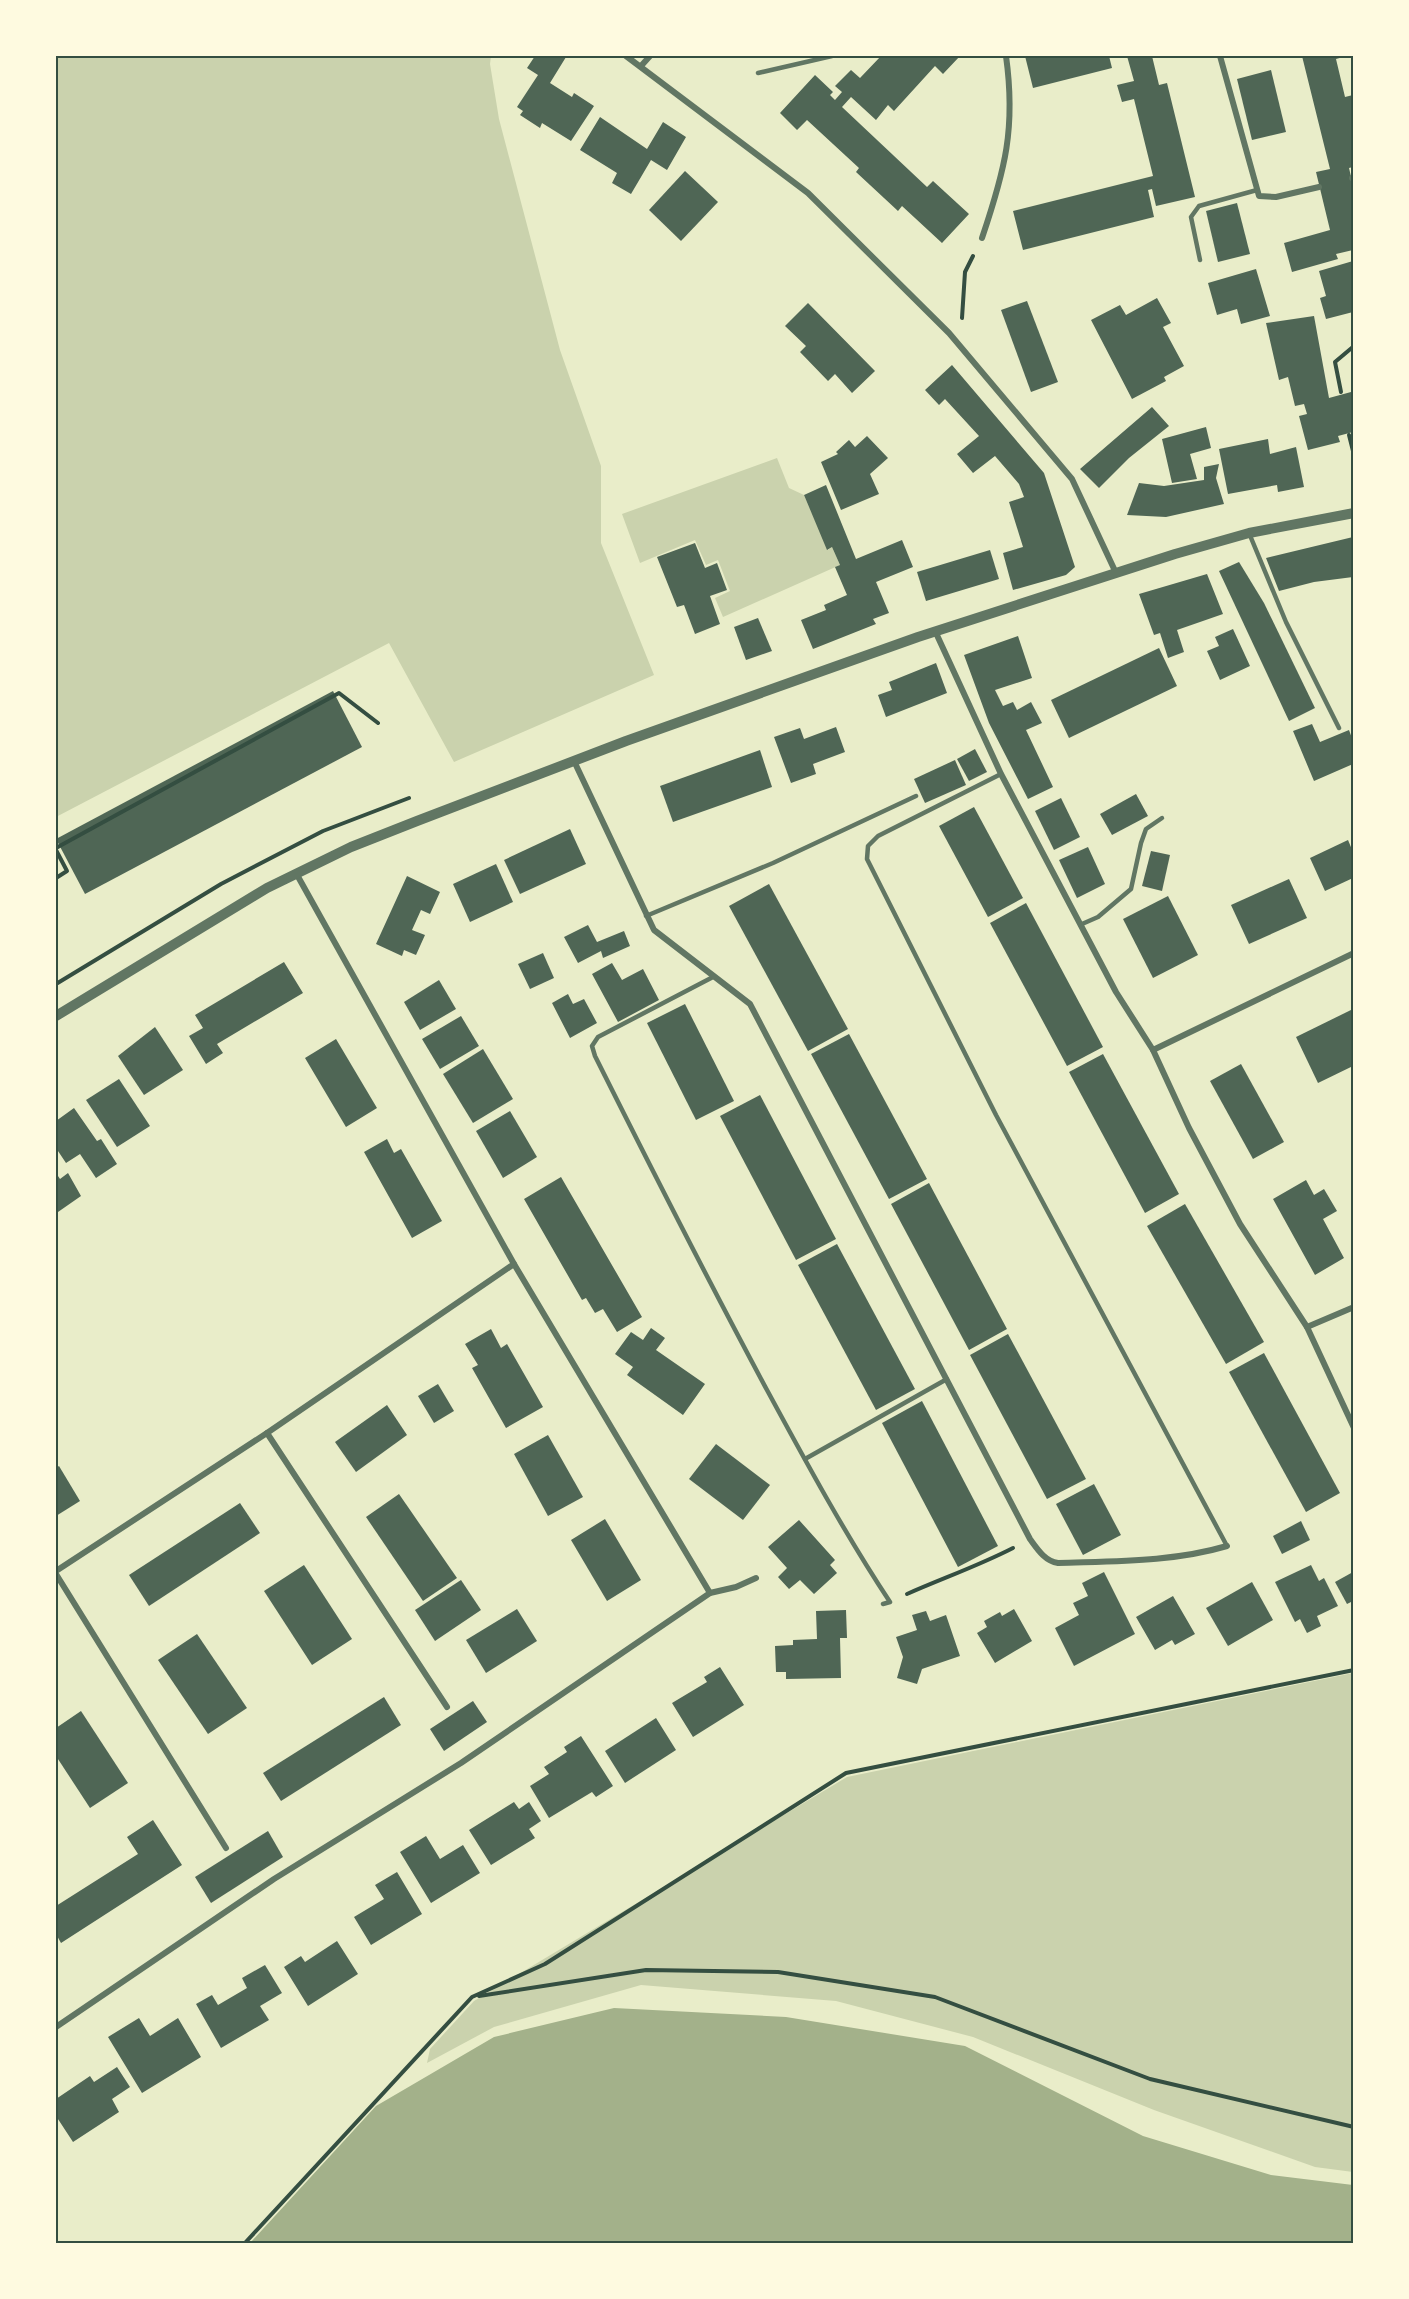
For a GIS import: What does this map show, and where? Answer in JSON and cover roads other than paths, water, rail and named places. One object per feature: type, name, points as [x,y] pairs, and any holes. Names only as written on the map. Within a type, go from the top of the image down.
[{"type":"street","points":[[626,56],[808,193],[949,333],[1072,478],[1116,573]]},
{"type":"street","points":[[641,66],[650,56]]},
{"type":"street","points":[[982,238],[1005,160],[1011,114],[1006,56]]},
{"type":"street","points":[[1220,56],[1259,196],[1276,197],[1319,187]]},
{"type":"street","points":[[56,1016],[232,908],[296,873],[351,847],[574,761],[936,633],[1116,573],[1249,533],[1353,513]]},
{"type":"street","points":[[936,633],[1001,774],[1116,992],[1153,1050],[1189,1128],[1240,1224],[1306,1327],[1353,1428]]},
{"type":"street","points":[[574,761],[654,930],[750,1004],[1030,1539],[1042,1555],[1051,1562],[1058,1563],[1137,1561],[1206,1552],[1227,1546]]},
{"type":"street","points":[[296,873],[514,1264],[710,1593]]},
{"type":"street","points":[[1153,1050],[1353,953]]},
{"type":"street","points":[[226,1848],[56,1573],[267,1433],[514,1264]]},
{"type":"street","points":[[1306,1327],[1353,1306]]},
{"type":"street","points":[[267,1433],[447,1707]]},
{"type":"street","points":[[56,2027],[274,1879],[479,1750],[710,1593],[736,1587],[756,1578]]},
{"type":"lane","points":[[758,73],[832,56]]},
{"type":"lane","points":[[1200,260],[1191,217],[1194,210],[1199,206],[1257,190]]},
{"type":"lane","points":[[1249,533],[1286,622],[1340,728]]},
{"type":"lane","points":[[1001,774],[878,836],[868,846],[867,859],[996,1115],[1227,1546]]},
{"type":"lane","points":[[646,916],[773,863],[916,795]]},
{"type":"lane","points":[[1082,924],[1105,912],[1131,889],[1146,829],[1162,818]]},
{"type":"lane","points":[[713,977],[598,1037],[592,1046],[699,1263],[857,1552],[890,1602],[883,1604]]},
{"type":"lane","points":[[805,1459],[947,1379]]}]
